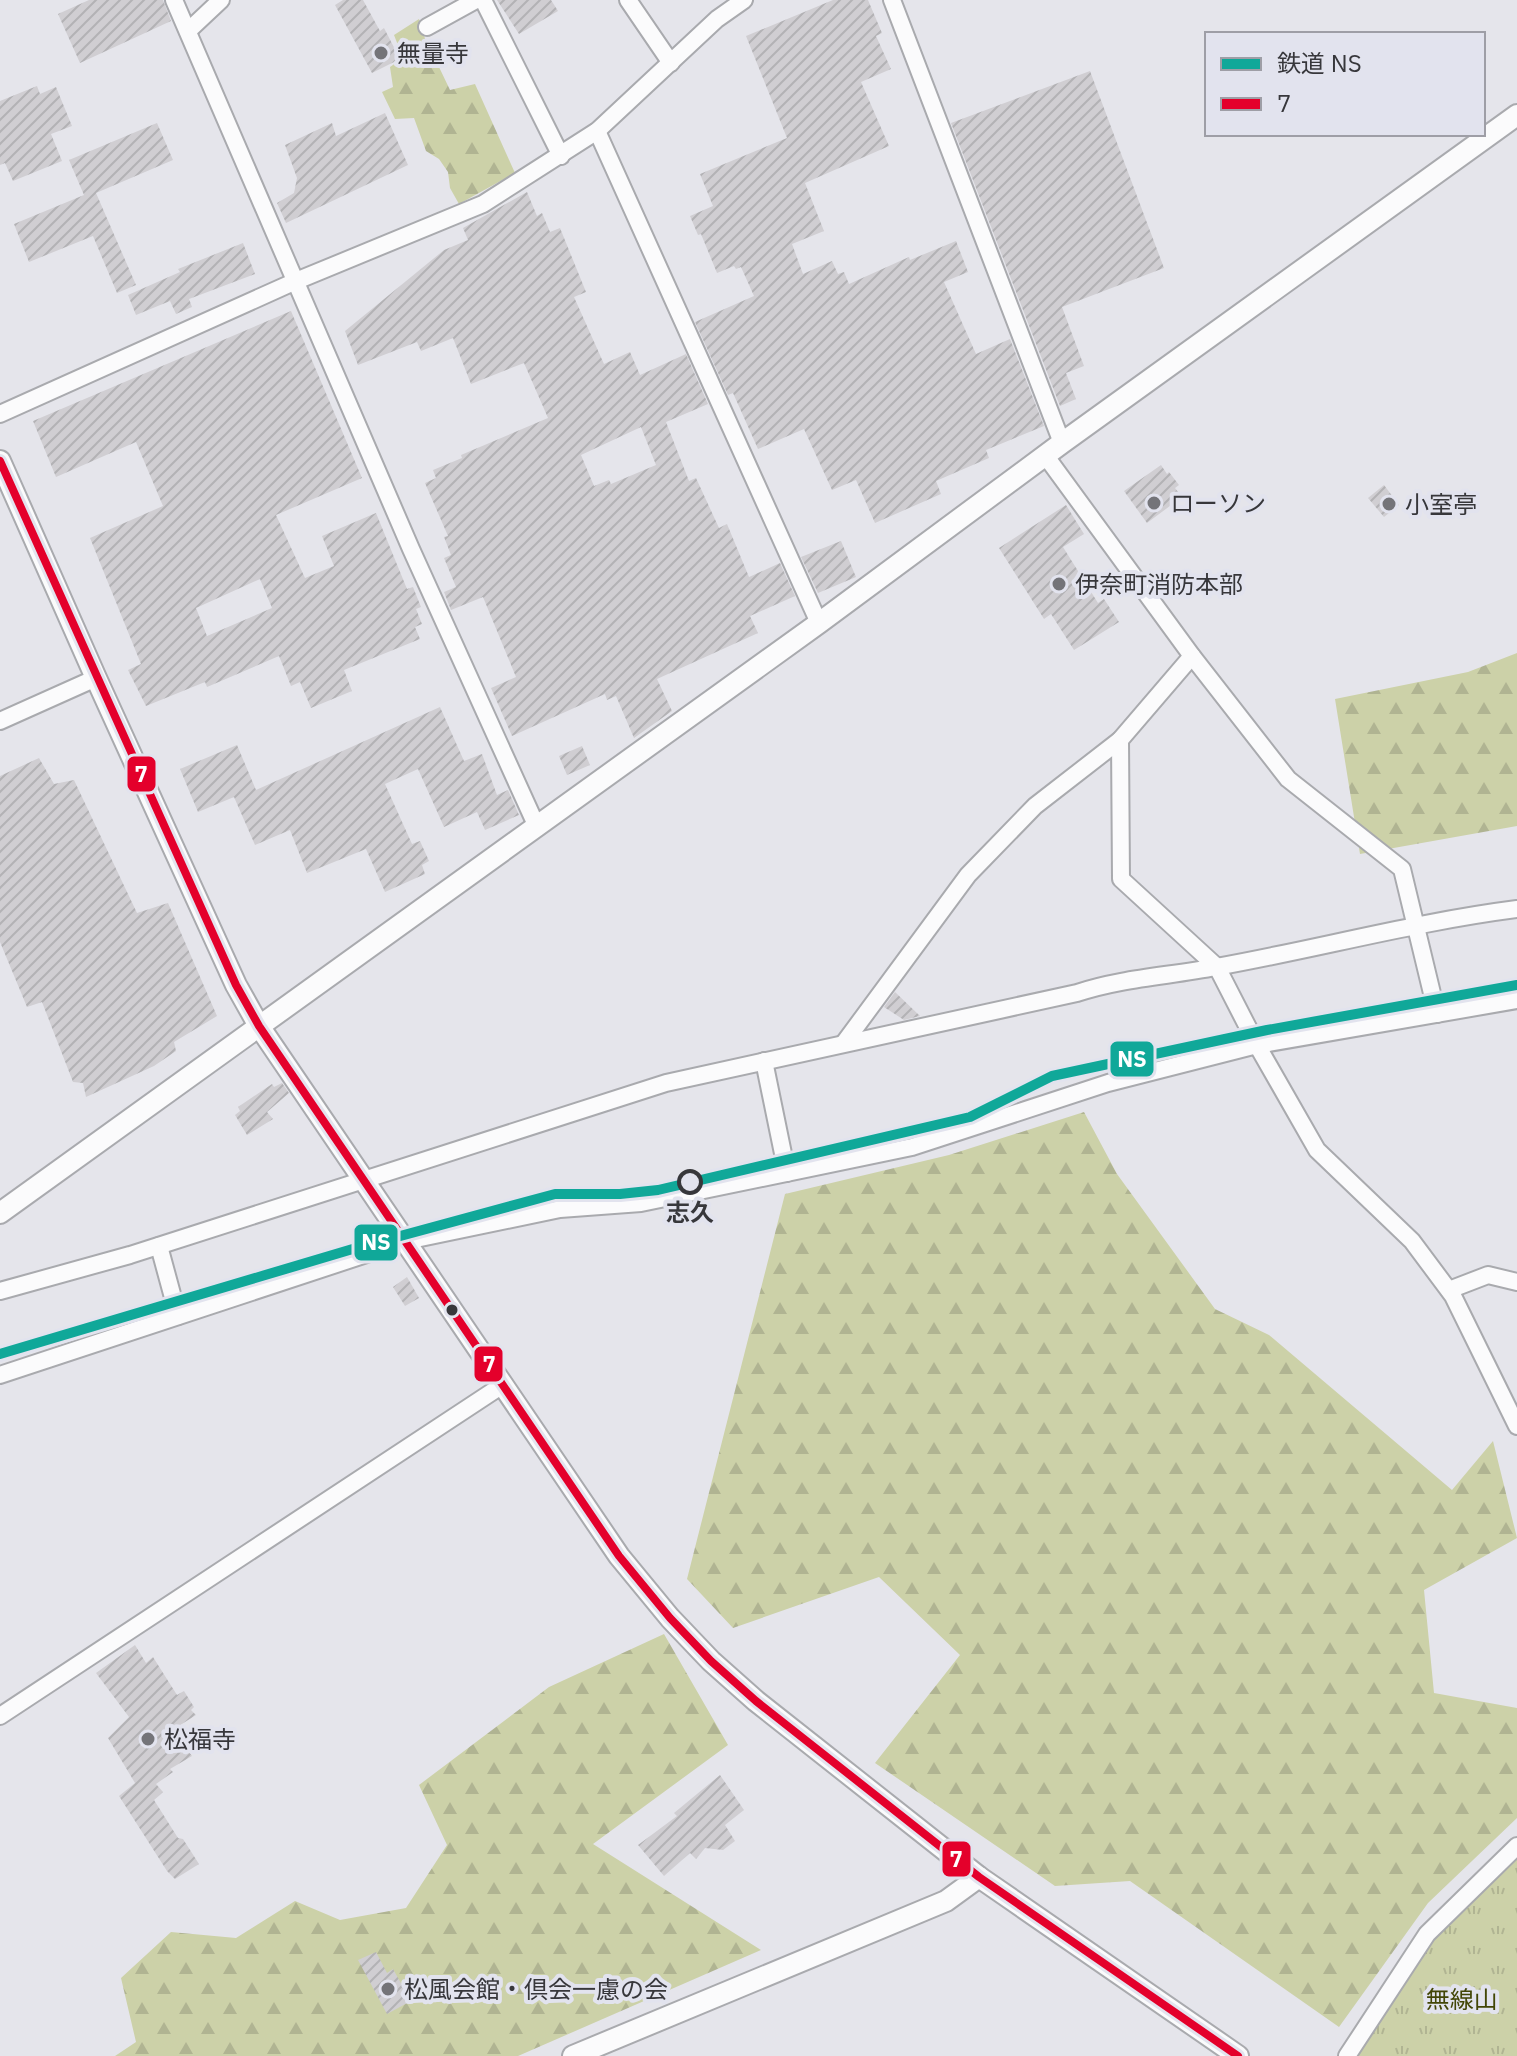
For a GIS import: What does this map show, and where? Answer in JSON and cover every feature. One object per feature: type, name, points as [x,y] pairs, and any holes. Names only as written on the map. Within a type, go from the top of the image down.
[{"type":"street","points":[[174,0],[411,549],[537,827]]},
{"type":"street","points":[[188,31],[221,0]]},
{"type":"street","points":[[427,27],[476,0]]},
{"type":"street","points":[[483,0],[561,156]]},
{"type":"street","points":[[628,0],[671,63]]},
{"type":"street","points":[[0,414],[296,281],[483,204],[597,131],[717,19],[744,0]]},
{"type":"street","points":[[892,0],[1062,443]]},
{"type":"street","points":[[0,1213],[1517,115]]},
{"type":"street","points":[[597,131],[819,623]]},
{"type":"street","points":[[1045,455],[1192,656],[1288,779],[1402,869],[1437,1014]]},
{"type":"street","points":[[0,461],[212,935],[259,1026],[619,1556],[670,1618],[711,1661],[756,1701],[979,1877],[1238,2056]]},
{"type":"street","points":[[844,1043],[968,875],[1035,806],[1120,740],[1192,656]]},
{"type":"street","points":[[0,721],[96,678]]},
{"type":"street","points":[[1120,740],[1121,879],[1217,967],[1317,1150],[1412,1241],[1449,1290],[1488,1362],[1517,1426]]},
{"type":"street","points":[[0,1291],[365,1182],[666,1083],[1077,993],[1101,985],[1217,967],[1416,925],[1517,909]]},
{"type":"street","points":[[0,1375],[406,1241],[560,1209],[641,1203],[912,1147],[1108,1083],[1257,1045],[1517,1000]]},
{"type":"street","points":[[764,1061],[787,1173]]},
{"type":"street","points":[[159,1246],[178,1316]]},
{"type":"street","points":[[1449,1290],[1488,1275],[1517,1282]]},
{"type":"street","points":[[0,1716],[504,1384]]},
{"type":"street","points":[[1347,2056],[1427,1934],[1517,1846]]},
{"type":"street","points":[[573,2056],[946,1901],[979,1877]]},
{"type":"green space","points":[[419,19],[426,42],[423,53],[428,64],[439,67],[450,90],[475,84],[515,173],[459,204],[450,188],[448,172],[439,159],[426,151],[414,118],[395,119],[382,92],[393,87],[390,67],[403,58],[394,35]]},
{"type":"green space","points":[[1517,653],[1517,826],[1360,854],[1335,699],[1468,672]]},
{"type":"green space","points":[[1084,1112],[1117,1174],[1215,1309],[1269,1335],[1452,1490],[1493,1441],[1517,1538],[1424,1590],[1434,1693],[1517,1708],[1517,1818],[1428,1903],[1339,2027],[1130,1881],[1055,1886],[875,1763],[960,1655],[879,1577],[733,1628],[687,1579],[785,1194],[949,1155]]},
{"type":"green space","points":[[664,1634],[728,1745],[593,1844],[761,1950],[518,2056],[115,2056],[136,2042],[121,1978],[171,1932],[236,1938],[295,1901],[340,1920],[406,1908],[447,1845],[419,1785],[549,1687]]},
{"type":"green space","name":"無線山","points":[[1517,1852],[1517,2056],[1355,2056],[1428,1939]]},
{"type":"building","points":[[89,0],[163,0],[171,21],[80,63],[58,14]]},
{"type":"building","points":[[343,0],[363,0],[380,31],[384,28],[400,59],[372,73],[335,5]]},
{"type":"building","points":[[497,0],[551,0],[558,11],[519,34]]},
{"type":"building","points":[[833,0],[868,0],[882,33],[876,36],[891,69],[861,82],[889,146],[805,183],[824,231],[792,244],[803,274],[832,261],[838,274],[844,272],[849,284],[909,257],[910,260],[956,241],[968,272],[944,282],[976,354],[1010,339],[1044,426],[986,450],[989,458],[936,481],[941,494],[875,523],[856,480],[832,490],[804,429],[758,449],[733,393],[728,395],[695,322],[754,296],[741,267],[736,269],[734,266],[717,273],[701,234],[698,235],[690,216],[713,206],[700,174],[787,138],[746,36]]},
{"type":"building","points":[[1090,71],[1164,268],[1062,307],[1084,366],[1066,373],[1076,399],[1060,406],[951,123]]},
{"type":"building","points":[[37,86],[40,94],[56,87],[72,126],[51,134],[62,161],[13,181],[5,163],[0,165],[0,101]]},
{"type":"building","points":[[385,113],[408,165],[286,223],[277,203],[294,193],[297,178],[285,145],[332,123],[336,136]]},
{"type":"building","points":[[157,123],[173,160],[96,193],[136,285],[117,293],[93,236],[29,262],[14,224],[84,195],[69,160]]},
{"type":"building","points":[[527,192],[537,216],[542,213],[550,232],[560,228],[586,292],[574,297],[604,364],[630,352],[640,375],[686,354],[708,404],[666,422],[689,481],[696,478],[719,528],[727,524],[749,577],[780,563],[795,596],[750,616],[758,633],[657,679],[672,711],[634,738],[616,696],[607,700],[605,694],[512,736],[491,688],[516,677],[483,597],[451,610],[444,592],[456,587],[444,558],[451,555],[444,537],[448,536],[425,483],[436,478],[433,470],[462,458],[461,455],[548,418],[524,363],[471,384],[453,338],[421,351],[417,342],[358,365],[345,331],[444,250],[468,240],[463,228]],"holes":[[[641,427],[656,465],[611,484],[609,480],[594,486],[581,455]]]},
{"type":"building","points":[[243,243],[255,274],[189,299],[192,307],[176,314],[170,301],[136,315],[128,295],[180,272],[178,269]]},
{"type":"building","points":[[291,311],[362,478],[276,515],[305,578],[334,566],[322,536],[376,513],[407,589],[413,587],[421,607],[416,609],[422,624],[415,627],[420,639],[344,670],[352,691],[311,708],[300,682],[291,686],[279,656],[207,687],[205,682],[146,706],[128,670],[141,664],[90,538],[163,506],[136,442],[56,477],[33,421]],"holes":[[[260,579],[272,608],[207,636],[196,608]]]},
{"type":"building","points":[[1161,465],[1179,485],[1175,488],[1182,497],[1147,523],[1124,491]]},
{"type":"building","points":[[1384,485],[1399,505],[1384,517],[1368,498]]},
{"type":"building","points":[[1066,505],[1084,534],[1063,547],[1098,603],[1104,599],[1119,622],[1074,650],[1051,614],[1044,619],[999,548]]},
{"type":"building","points":[[841,541],[856,577],[818,593],[801,557]]},
{"type":"building","points":[[440,707],[464,761],[482,754],[497,795],[508,790],[519,815],[485,830],[477,812],[444,827],[418,769],[385,784],[412,844],[420,841],[429,861],[422,865],[425,874],[385,892],[366,849],[307,873],[290,830],[255,845],[234,797],[198,812],[180,769],[237,745],[256,790]]},
{"type":"building","points":[[582,746],[590,765],[567,775],[559,756]]},
{"type":"building","points":[[39,758],[54,784],[74,780],[137,913],[168,903],[217,1016],[174,1042],[176,1051],[154,1066],[86,1097],[83,1083],[73,1082],[42,1002],[27,1007],[0,942],[0,776]]},
{"type":"building","points":[[895,992],[920,1016],[904,1020],[884,1007]]},
{"type":"building","points":[[282,1083],[289,1093],[267,1112],[273,1119],[247,1135],[235,1115],[240,1111],[238,1107],[272,1084],[274,1087]]},
{"type":"building","points":[[407,1277],[419,1298],[405,1306],[393,1287]]},
{"type":"building","points":[[135,1645],[146,1663],[153,1657],[177,1695],[184,1691],[196,1715],[174,1729],[192,1756],[170,1769],[173,1772],[156,1784],[163,1792],[154,1800],[199,1864],[175,1879],[119,1796],[135,1783],[108,1738],[129,1717],[96,1673]]},
{"type":"building","points":[[720,1775],[744,1810],[725,1825],[735,1841],[723,1850],[705,1848],[696,1859],[690,1853],[664,1876],[638,1845],[677,1816],[674,1813]]},
{"type":"building","points":[[376,1952],[387,1973],[393,1969],[411,2001],[387,2014],[358,1960]]},
{"type":"rail line","name":"NS","points":[[0,1354],[356,1248],[555,1194],[620,1194],[658,1190],[970,1117],[1052,1076],[1267,1030],[1517,985]]},
{"type":"transit line","name":"7","points":[[0,461],[236,985],[259,1026],[619,1556],[670,1618],[711,1661],[756,1701],[979,1877],[1238,2056]]},
{"type":"place","name":"無量寺","points":[[381,53]]},
{"type":"place","name":"ローソン","points":[[1154,503]]},
{"type":"place","name":"小室亭","points":[[1389,504]]},
{"type":"place","name":"伊奈町消防本部","points":[[1059,584]]},
{"type":"place","name":"志久","points":[[690,1182]]},
{"type":"place","name":"松福寺","points":[[148,1739]]},
{"type":"place","name":"松風会館・倶会一慮の会","points":[[388,1989]]}]
